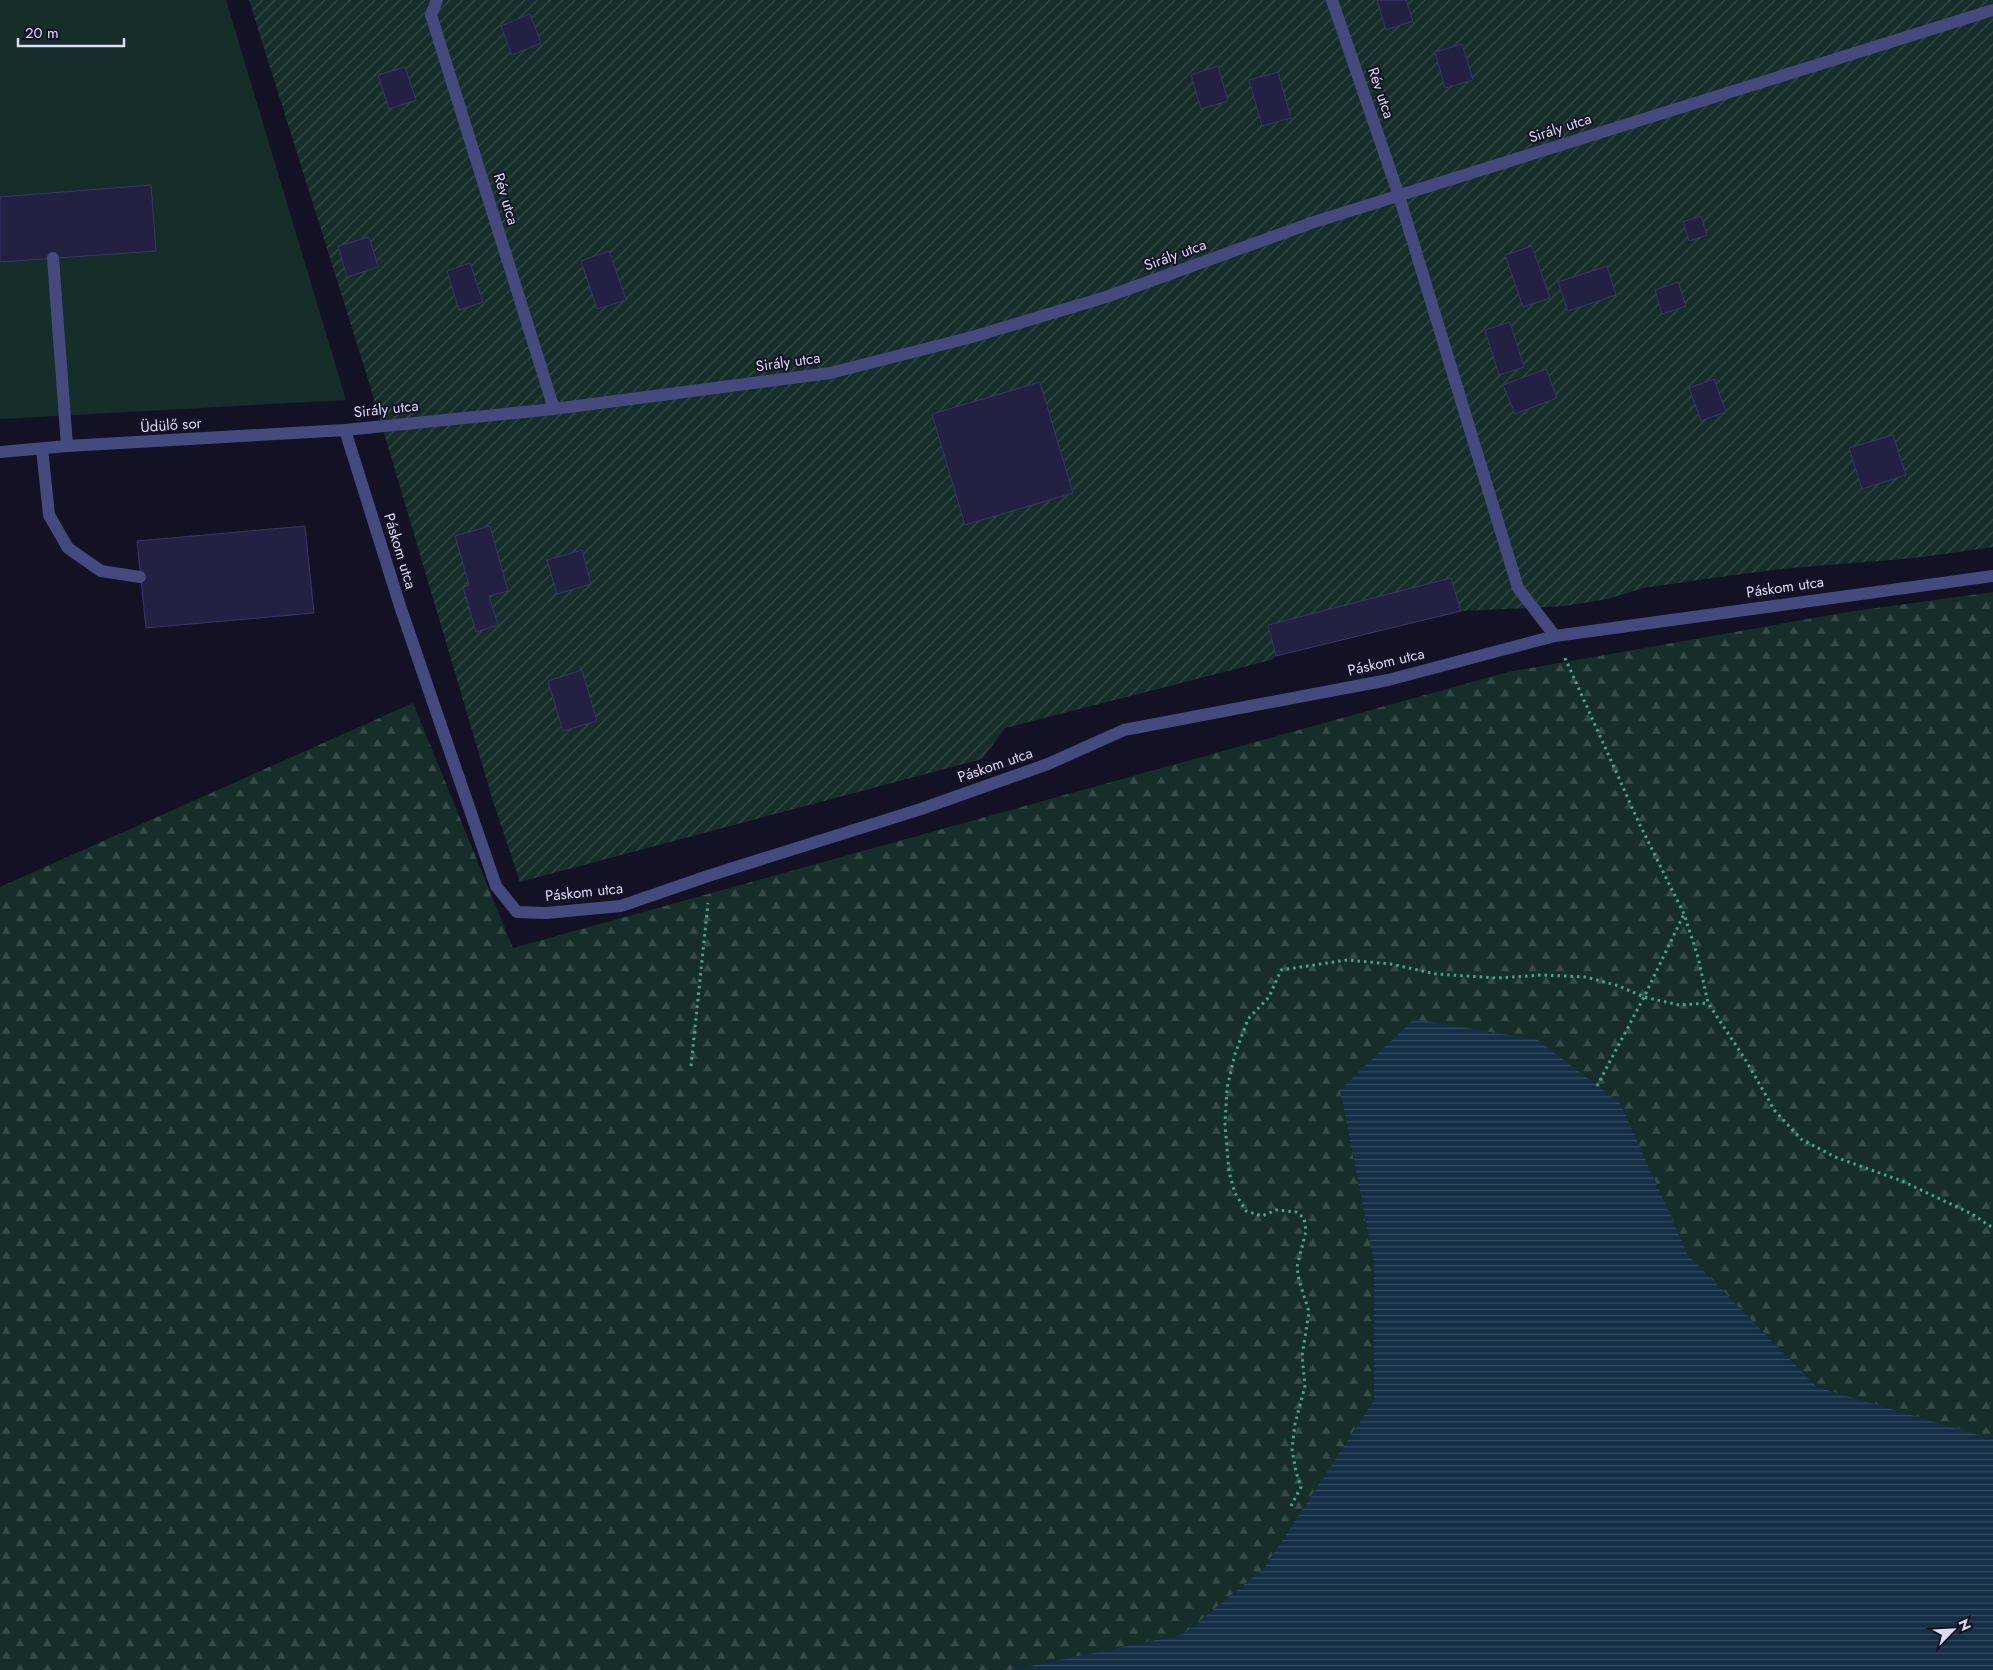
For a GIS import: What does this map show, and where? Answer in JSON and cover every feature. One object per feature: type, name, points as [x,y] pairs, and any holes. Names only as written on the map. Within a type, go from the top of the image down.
[{"type":"street","name":"Rév utca","points":[[436,0],[431,15],[554,409]]},
{"type":"street","name":"Rév utca","points":[[1332,0],[1399,196],[1518,588],[1555,636]]},
{"type":"street","name":"Sirály utca","points":[[345,430],[554,409],[830,372],[972,337],[1106,297],[1311,223],[1993,10]]},
{"type":"street","points":[[53,258],[67,446]]},
{"type":"street","name":"Páskom utca","points":[[345,430],[400,606],[496,886],[517,912],[546,914],[622,906],[711,875],[930,805],[1048,764],[1124,730],[1388,680],[1555,636],[1993,576]]},
{"type":"street","name":"Üdülő sor","points":[[0,452],[67,446],[345,430]]},
{"type":"street","points":[[42,449],[49,515],[68,548],[101,571],[140,577]]},
{"type":"path","points":[[1555,636],[1639,824],[1684,914],[1698,957],[1708,1003],[1775,1111],[1801,1139],[1835,1157],[1902,1181],[1972,1214],[1993,1228]]},
{"type":"path","points":[[691,1066],[711,875]]},
{"type":"path","points":[[1597,1086],[1644,997],[1684,914]]},
{"type":"path","points":[[1291,1506],[1301,1487],[1292,1449],[1295,1424],[1305,1386],[1302,1356],[1309,1312],[1298,1267],[1306,1232],[1304,1218],[1296,1212],[1276,1210],[1262,1216],[1246,1211],[1235,1193],[1229,1172],[1225,1124],[1227,1088],[1235,1054],[1248,1019],[1269,998],[1281,970],[1347,960],[1391,964],[1436,974],[1497,978],[1542,975],[1586,977],[1619,986],[1644,997],[1679,1006],[1708,1003]]},
{"type":"green space","points":[[0,0],[226,0],[346,400],[0,419]]},
{"type":"green space","points":[[249,0],[1993,0],[1993,547],[1915,558],[1780,569],[1720,577],[1643,588],[1608,599],[1565,606],[1461,611],[1276,656],[1271,660],[1005,728],[982,759],[520,882],[493,801],[368,379]]},
{"type":"green space","points":[[1993,592],[1993,1439],[1817,1387],[1688,1255],[1621,1104],[1340,1090],[1374,1263],[1374,1400],[1264,1568],[1184,1634],[1011,1670],[0,1670],[0,887],[413,703],[513,948],[1508,672],[1848,612]]},
{"type":"water","points":[[1414,1019],[1538,1040],[1621,1104],[1688,1255],[1817,1387],[1993,1439],[1993,1670],[1011,1670],[1184,1634],[1264,1568],[1374,1400],[1374,1263],[1340,1090]]},
{"type":"building","points":[[1377,0],[1406,0],[1413,21],[1386,30]]},
{"type":"building","points":[[530,14],[541,43],[512,55],[501,26]]},
{"type":"building","points":[[1462,44],[1473,80],[1445,88],[1435,52]]},
{"type":"building","points":[[1218,66],[1228,101],[1201,109],[1191,75]]},
{"type":"building","points":[[405,67],[416,100],[389,109],[378,75]]},
{"type":"building","points":[[1278,72],[1291,118],[1262,126],[1249,80]]},
{"type":"building","points":[[151,185],[156,251],[0,262],[0,197]]},
{"type":"building","points":[[1701,216],[1707,235],[1689,241],[1683,222]]},
{"type":"building","points":[[369,237],[378,267],[347,277],[338,246]]},
{"type":"building","points":[[1532,246],[1550,298],[1523,307],[1505,255]]},
{"type":"building","points":[[609,251],[626,300],[597,309],[581,261]]},
{"type":"building","points":[[470,263],[483,302],[459,310],[447,271]]},
{"type":"building","points":[[1607,266],[1616,295],[1568,311],[1558,282]]},
{"type":"building","points":[[1678,282],[1686,306],[1662,314],[1655,290]]},
{"type":"building","points":[[1510,322],[1524,367],[1499,375],[1485,330]]},
{"type":"building","points":[[1546,369],[1557,398],[1515,414],[1503,385]]},
{"type":"building","points":[[1714,379],[1726,412],[1701,421],[1689,388]]},
{"type":"building","points":[[1040,382],[1073,493],[965,525],[932,414]]},
{"type":"building","points":[[1893,435],[1906,475],[1862,489],[1849,448]]},
{"type":"building","points":[[305,526],[314,613],[146,628],[137,541]]},
{"type":"building","points":[[490,526],[508,591],[489,596],[498,625],[476,632],[463,587],[469,585],[455,536]]},
{"type":"building","points":[[582,550],[591,584],[557,594],[547,560]]},
{"type":"building","points":[[1451,578],[1461,611],[1276,656],[1268,625]]},
{"type":"building","points":[[582,670],[597,721],[563,731],[548,681]]}]
